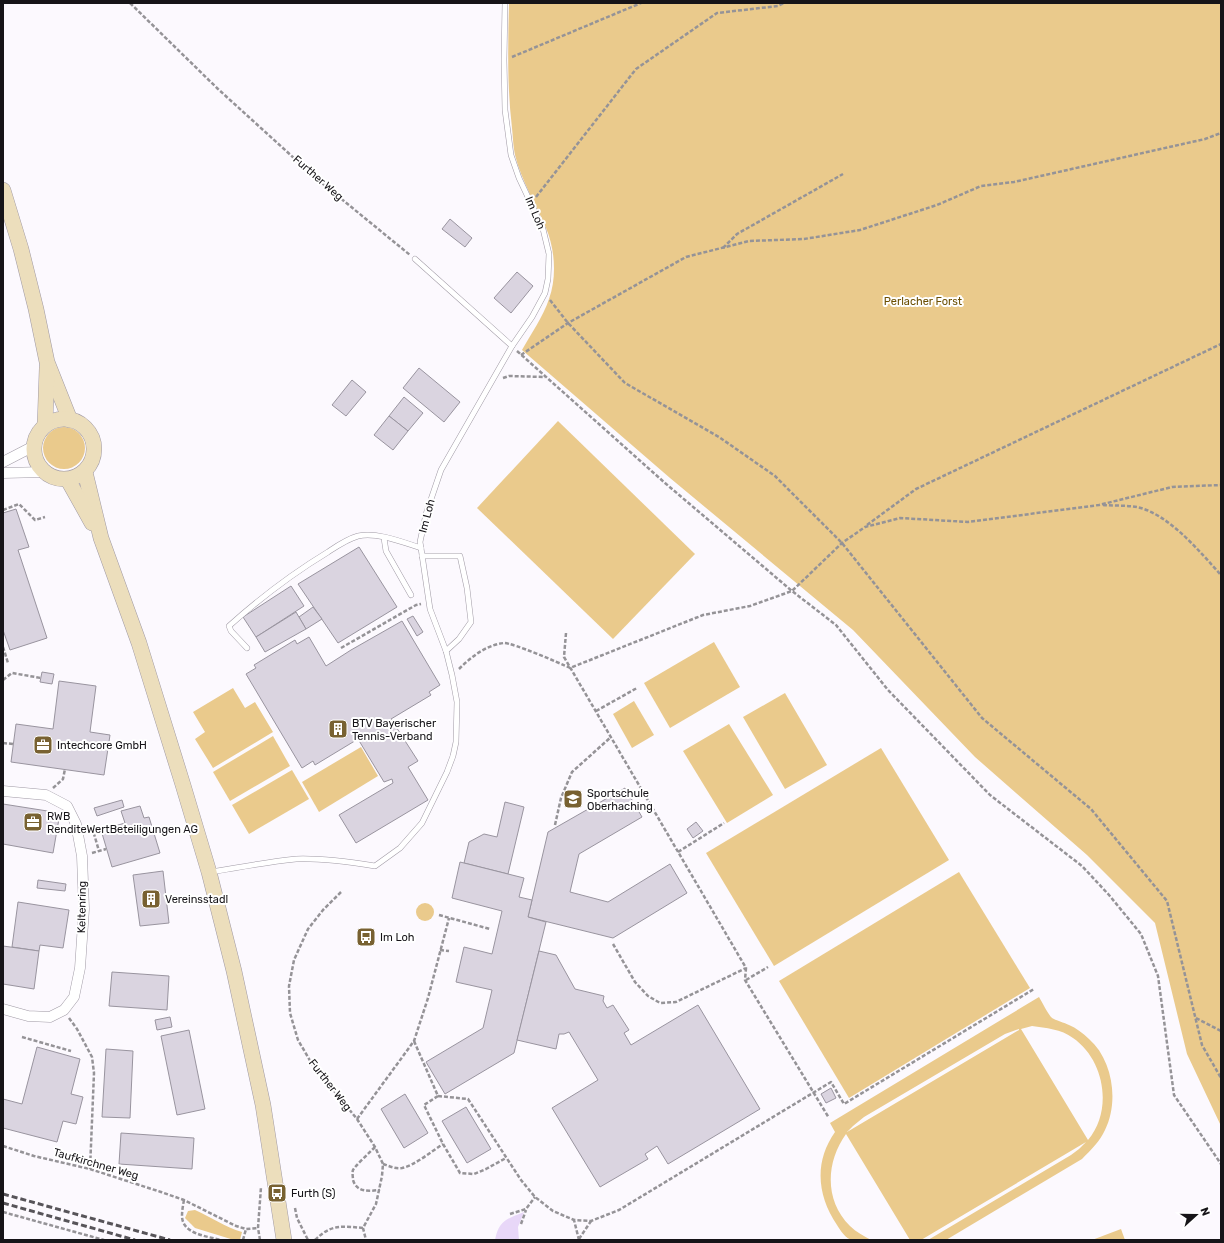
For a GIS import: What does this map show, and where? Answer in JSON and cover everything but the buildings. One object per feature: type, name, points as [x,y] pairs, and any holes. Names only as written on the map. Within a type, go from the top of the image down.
[{"type":"main road","points":[[3,190],[21,249],[47,362],[70,420]]},
{"type":"main road","points":[[45,425],[47,362]]},
{"type":"main road","points":[[57,420],[70,420],[85,427],[90,434],[93,441],[93,458],[85,472],[68,480],[55,479],[44,472],[36,461],[34,446],[36,438],[45,425],[57,420]]},
{"type":"main road","points":[[85,472],[101,538],[142,650],[209,872],[234,971],[251,1049],[271,1152],[284,1240]]},
{"type":"main road","points":[[68,480],[101,538]]},
{"type":"street","points":[[3,462],[34,446]]},
{"type":"street","points":[[3,473],[44,472]]},
{"type":"street","name":"Keltenring","points":[[3,791],[46,795],[67,806],[76,824],[82,856],[84,909],[80,968],[74,997],[64,1010]]},
{"type":"street","points":[[3,1009],[28,1016],[50,1017],[64,1010]]},
{"type":"lane","name":"Im Loh","points":[[209,872],[298,859],[329,860],[375,866],[400,848],[422,823],[436,798],[453,756],[457,726],[457,702],[446,651],[430,609],[420,542],[426,514],[441,470],[512,346],[532,317],[545,293],[548,279],[548,254],[543,229],[518,178],[511,155],[505,110],[504,60],[506,3]]},
{"type":"lane","points":[[415,259],[512,346]]},
{"type":"lane","points":[[247,648],[231,631],[229,626],[241,615],[317,559],[345,542],[358,536],[376,536],[421,548]]},
{"type":"lane","points":[[384,538],[386,552],[411,595]]},
{"type":"lane","points":[[422,556],[460,556],[467,588],[471,622],[459,639],[446,651]]},
{"type":"path","name":"Further Weg","points":[[130,3],[218,89],[317,179],[415,259]]},
{"type":"path","points":[[504,60],[641,3]]},
{"type":"path","points":[[531,203],[636,69],[717,13],[778,6],[784,3]]},
{"type":"path","points":[[521,355],[568,323],[686,257],[749,241],[804,239],[860,230],[937,205],[982,186],[1014,182],[1205,139],[1221,133]]},
{"type":"path","points":[[723,248],[737,234],[843,174]]},
{"type":"path","points":[[545,293],[568,323],[625,383],[719,437],[775,476],[842,543],[982,718],[1091,809],[1167,901],[1202,1044],[1221,1078]]},
{"type":"path","points":[[452,675],[485,648],[506,643],[558,662],[570,668],[704,615],[750,606],[792,591],[842,543],[916,489],[1221,344]]},
{"type":"path","points":[[512,346],[664,483],[792,591],[836,624],[888,690],[990,795],[1082,866],[1109,894],[1141,934],[1158,976],[1174,1095],[1221,1164]]},
{"type":"path","points":[[491,382],[508,376],[545,377]]},
{"type":"path","points":[[842,543],[865,527],[900,518],[968,522],[1099,505],[1172,487],[1221,485]]},
{"type":"path","points":[[3,510],[18,504],[35,520],[45,517]]},
{"type":"path","points":[[1099,505],[1138,507],[1164,518],[1193,544],[1221,575]]},
{"type":"path","points":[[341,648],[416,605],[429,603]]},
{"type":"path","points":[[566,633],[564,657],[746,968],[745,980],[829,1118]]},
{"type":"path","points":[[3,647],[8,663]]},
{"type":"path","points":[[3,680],[12,673],[41,678]]},
{"type":"path","points":[[596,711],[637,688]]},
{"type":"path","points":[[555,825],[561,798],[572,772],[611,737]]},
{"type":"path","points":[[3,743],[13,744]]},
{"type":"path","points":[[46,795],[63,779],[65,769]]},
{"type":"path","points":[[678,852],[724,824]]},
{"type":"path","points":[[92,827],[99,851]]},
{"type":"path","points":[[82,856],[106,849]]},
{"type":"path","name":"Further Weg","points":[[341,892],[323,910],[308,929],[294,960],[289,986],[290,1012],[298,1040],[312,1064],[357,1119],[375,1147],[383,1164]]},
{"type":"path","points":[[439,915],[490,929]]},
{"type":"path","points":[[357,1119],[414,1041],[428,998],[450,918]]},
{"type":"path","points":[[613,944],[635,982],[648,996],[660,1003],[676,1002],[746,968]]},
{"type":"path","points":[[440,950],[449,951]]},
{"type":"path","points":[[745,980],[768,966]]},
{"type":"path","points":[[506,1158],[474,1174],[460,1173],[443,1144],[424,1105],[438,1096],[468,1099],[521,1180],[535,1197],[553,1210],[574,1220],[590,1221],[619,1210],[831,1082],[844,1104],[1034,989]]},
{"type":"path","points":[[64,1010],[77,1029],[92,1057],[94,1073],[90,1169]]},
{"type":"path","points":[[1195,1018],[1221,1031]]},
{"type":"path","points":[[22,1037],[70,1051]]},
{"type":"path","points":[[414,1041],[438,1096]]},
{"type":"path","points":[[365,1240],[363,1228],[374,1208],[380,1190],[383,1164],[395,1168],[409,1166],[443,1144]]},
{"type":"path","name":"Taufkirchner Weg","points":[[3,1146],[34,1156],[90,1169],[184,1200],[236,1226],[246,1229]]},
{"type":"path","points":[[375,1147],[353,1170],[353,1178],[355,1185],[360,1190],[380,1190]]},
{"type":"path","points":[[260,1240],[258,1228],[262,1181]]},
{"type":"path","points":[[521,1224],[526,1209],[535,1197]]},
{"type":"path","points":[[184,1200],[182,1216],[184,1226],[193,1231],[220,1240]]},
{"type":"path","points":[[295,1208],[297,1218],[308,1240]]},
{"type":"path","points":[[510,1214],[526,1209]]},
{"type":"path","points":[[3,1212],[104,1240]]},
{"type":"path","points":[[574,1220],[579,1240]]},
{"type":"path","points":[[579,1240],[590,1221]]},
{"type":"path","points":[[315,1240],[324,1232],[334,1227],[340,1226],[363,1228]]},
{"type":"path","points":[[243,1240],[246,1229],[258,1228]]},
{"type":"green space","name":"Perlacher Forst","points":[[509,3],[1221,3],[1221,1126],[1187,1054],[1155,923],[1087,855],[975,757],[853,630],[670,478],[522,350],[540,319],[549,299],[552,290],[554,263],[549,236],[521,174],[514,152],[510,112],[508,50]]},
{"type":"green space","points":[[558,421],[695,554],[613,639],[477,508]]},
{"type":"green space","points":[[60,427],[68,427],[76,430],[82,436],[85,448],[82,460],[76,466],[68,469],[60,469],[52,466],[46,460],[43,452],[43,444],[46,436],[52,430]]},
{"type":"green space","points":[[714,642],[740,687],[670,728],[644,683]]},
{"type":"green space","points":[[233,688],[245,708],[255,702],[273,732],[213,768],[195,739],[205,732],[193,712]]},
{"type":"green space","points":[[785,693],[827,765],[785,789],[743,717]]},
{"type":"green space","points":[[634,701],[654,735],[632,748],[613,714]]},
{"type":"green space","points":[[729,724],[773,795],[727,823],[683,751]]},
{"type":"green space","points":[[273,736],[290,766],[230,801],[213,772]]},
{"type":"green space","points":[[361,747],[378,776],[319,812],[302,782]]},
{"type":"green space","points":[[881,748],[949,860],[774,966],[706,853]]},
{"type":"green space","points":[[292,770],[309,799],[249,834],[232,805]]},
{"type":"green space","points":[[959,872],[1030,988],[849,1098],[779,981]]},
{"type":"green space","points":[[425,903],[431,906],[434,912],[431,918],[425,921],[419,918],[416,912],[419,906]]},
{"type":"green space","points":[[1039,997],[1052,1018],[1077,1029],[1097,1048],[1104,1058],[1111,1082],[1112,1107],[1105,1130],[1101,1138],[1082,1159],[946,1240],[928,1240],[1071,1155],[1086,1142],[921,1240],[910,1240],[846,1134],[839,1145],[835,1157],[831,1181],[832,1193],[842,1216],[852,1228],[871,1240],[854,1240],[843,1234],[838,1227],[830,1214],[822,1190],[821,1167],[828,1143],[835,1132],[830,1123]],"holes":[[[1032,1026],[1053,1029],[1068,1035],[1084,1048],[1092,1059],[1102,1086],[1103,1101],[1101,1115],[1096,1128],[1088,1140],[1021,1029]],[[1019,1030],[847,1132],[864,1117],[1005,1034]]]},
{"type":"green space","points":[[195,1210],[242,1232],[240,1240],[234,1240],[195,1228],[185,1218],[188,1211]]},
{"type":"green space","points":[[1121,1229],[1125,1240],[1092,1240]]},
{"type":"shaded area","points":[[524,1212],[518,1227],[519,1240],[495,1240],[501,1224]]},
{"type":"railway","points":[[3,1194],[170,1240]]},
{"type":"railway","points":[[3,1203],[135,1240]]},
{"type":"place","name":"BTV Bayerischer Tennis-Verband","points":[[338,729]]},
{"type":"place","name":"Intechcore GmbH","points":[[43,745]]},
{"type":"place","name":"Sportschule Oberhaching","points":[[573,799]]},
{"type":"place","name":"RWB RenditeWertBeteiligungen AG","points":[[33,822]]},
{"type":"place","name":"Vereinsstadl","points":[[151,899]]},
{"type":"place","name":"Im Loh","points":[[366,937]]},
{"type":"place","name":"Furth (S)","points":[[277,1193]]}]
